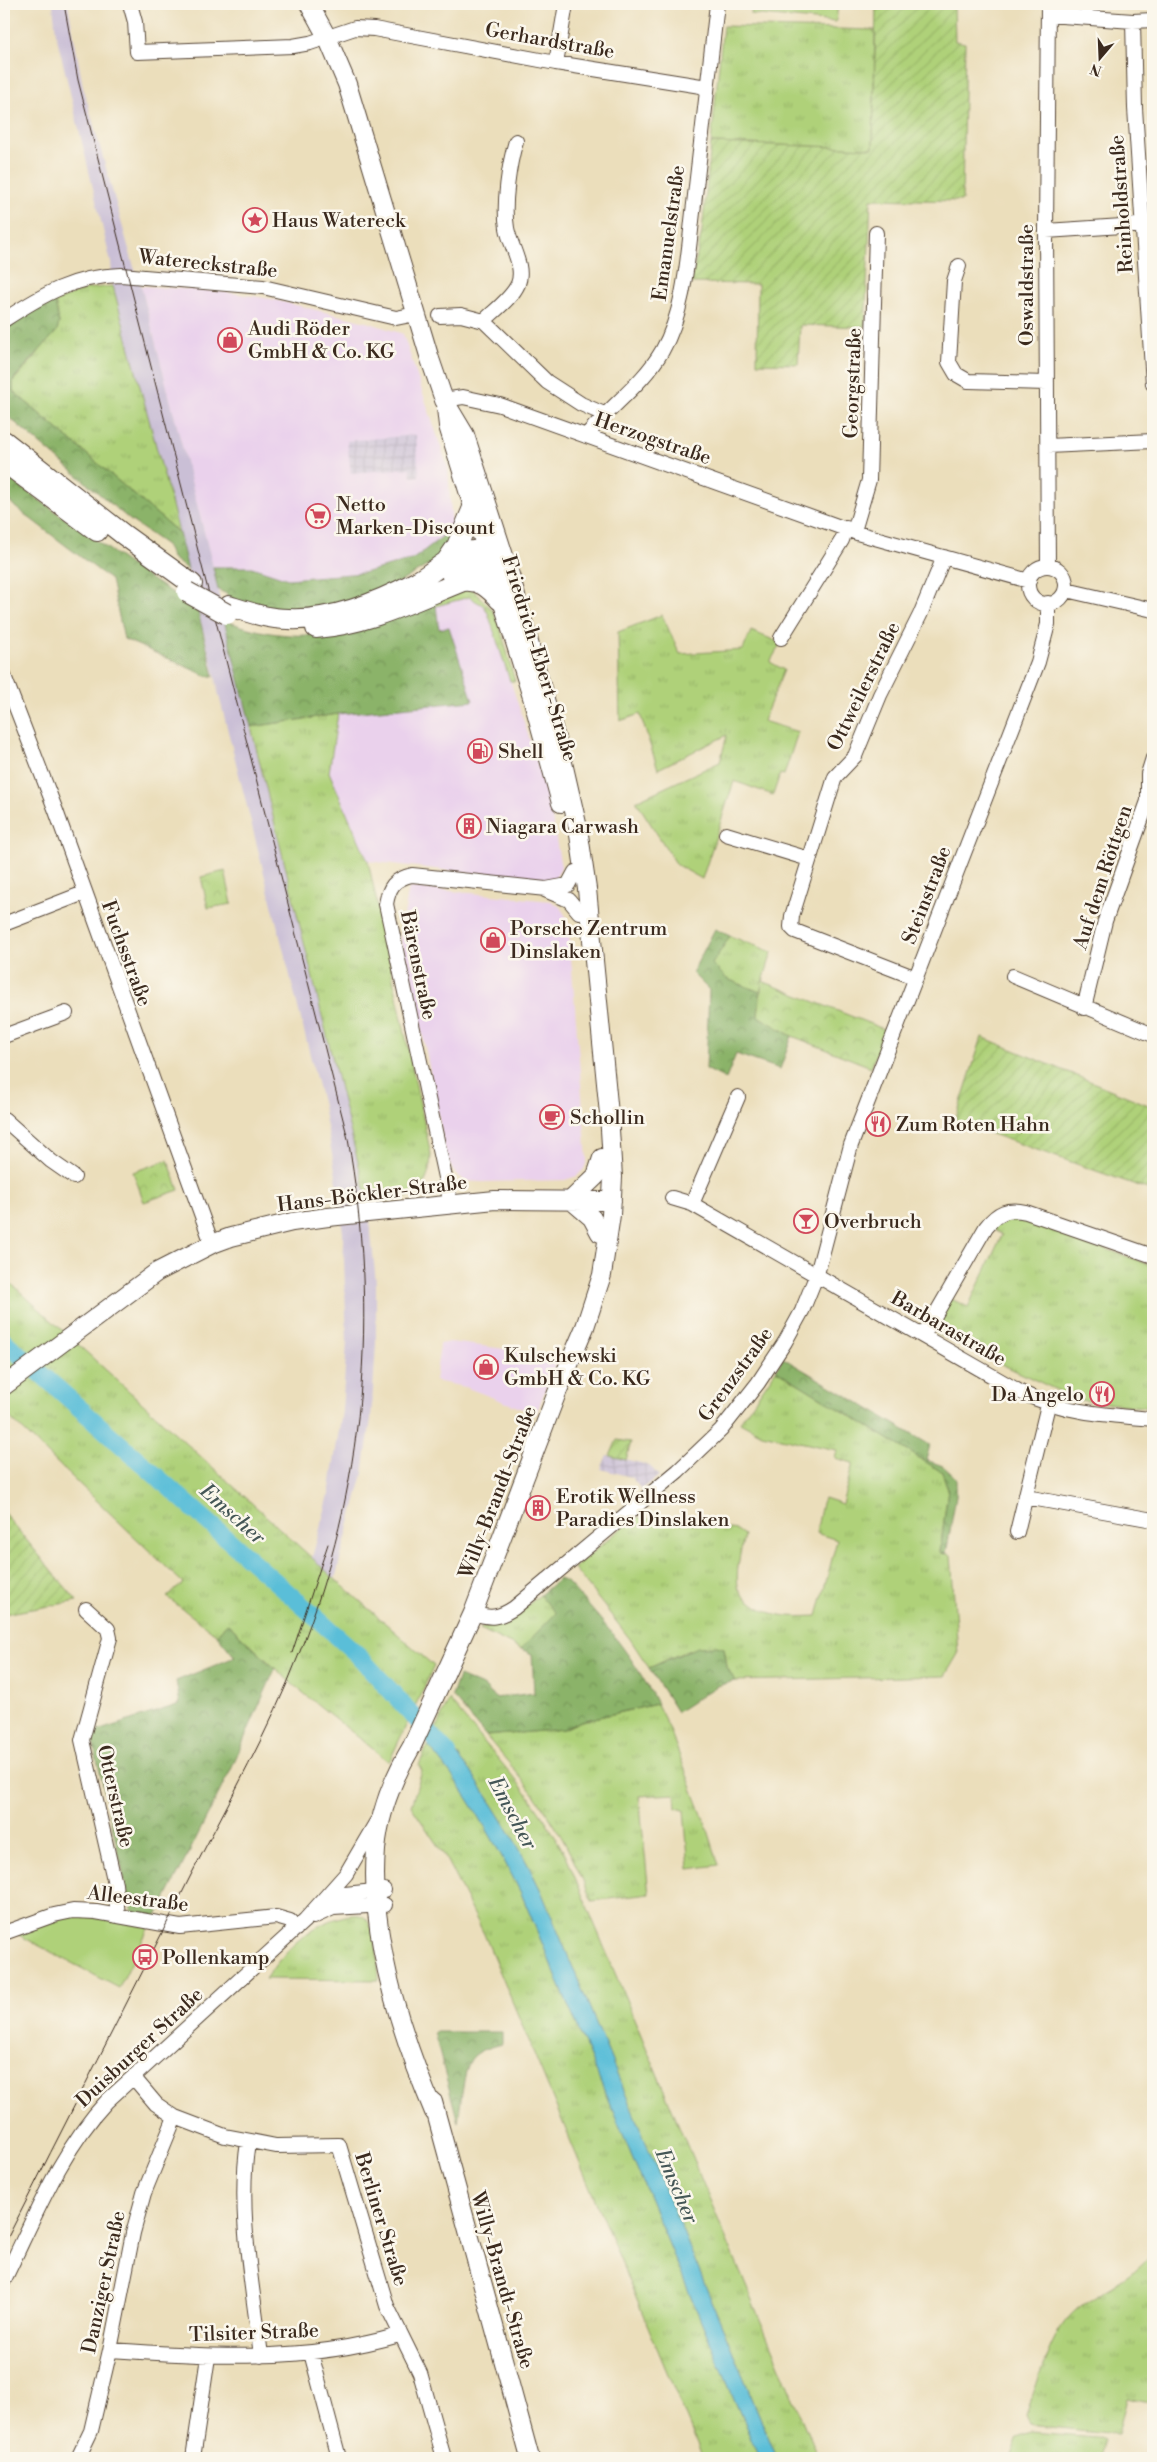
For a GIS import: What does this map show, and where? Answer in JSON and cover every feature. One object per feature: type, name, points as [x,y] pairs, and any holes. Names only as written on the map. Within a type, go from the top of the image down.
[{"type":"highway","points":[[4,441],[189,588]]},
{"type":"highway","points":[[4,462],[116,545],[228,610],[268,627],[307,629],[345,626],[388,612],[463,581],[471,580],[484,585],[500,600]]},
{"type":"highway","points":[[446,563],[457,546],[472,508]]},
{"type":"highway","points":[[228,610],[290,620],[334,614],[417,582],[462,553],[494,557]]},
{"type":"highway","points":[[307,629],[349,619],[398,600],[438,580],[494,557]]},
{"type":"main road","name":"Friedrich-Ebert-Straße","points":[[309,4],[327,37],[347,84],[416,314],[444,400],[448,426],[472,508],[494,557],[500,600],[532,698],[559,794],[574,872]]},
{"type":"main road","name":"Friedrich-Ebert-Straße","points":[[444,400],[463,428],[494,557],[551,740],[562,757],[578,828],[587,889]]},
{"type":"main road","name":"Willy-Brandt-Straße","points":[[530,2458],[434,2112],[430,2085],[397,1974],[380,1898],[376,1850],[384,1810],[400,1766],[412,1746],[473,1613],[558,1390],[585,1326],[602,1275],[608,1201],[604,1179],[574,872]]},
{"type":"main road","name":"Willy-Brandt-Straße","points":[[558,1390],[595,1264],[613,1177],[609,1114],[587,889]]},
{"type":"main road","points":[[600,1233],[594,1220],[571,1200],[596,1176],[602,1158]]},
{"type":"main road","name":"Hans-Böckler-Straße","points":[[4,1386],[157,1272],[212,1244],[292,1222],[495,1200],[608,1201]]},
{"type":"main road","name":"Willy-Brandt-Straße","points":[[380,1898],[388,1830],[412,1746]]},
{"type":"street","name":"Gerhardstraße","points":[[130,4],[135,22],[137,52],[293,46],[310,43],[355,28],[374,29],[556,63],[707,87]]},
{"type":"street","points":[[556,63],[566,4]]},
{"type":"street","name":"Emanuelstraße","points":[[586,436],[604,414],[648,372],[671,333],[681,292],[690,237],[717,4]]},
{"type":"street","points":[[1048,10],[1134,21],[1153,20]]},
{"type":"street","name":"Oswaldstraße","points":[[1048,10],[1046,231],[1048,566]]},
{"type":"street","name":"Reinholdstraße","points":[[1134,21],[1135,108],[1148,225],[1153,384]]},
{"type":"street","points":[[484,321],[512,292],[517,285],[520,274],[507,228],[510,171],[516,141]]},
{"type":"street","points":[[1046,231],[1148,225]]},
{"type":"street","name":"Georgstraße","points":[[850,530],[869,480],[876,233]]},
{"type":"street","points":[[959,266],[954,281],[949,362],[956,374],[968,381],[1047,383]]},
{"type":"street","name":"Watereckstraße","points":[[4,320],[44,294],[69,284],[99,276],[122,275],[263,287],[396,318],[416,314]]},
{"type":"street","points":[[440,316],[461,315],[484,321],[547,382],[581,404],[604,414]]},
{"type":"street","name":"Herzogstraße","points":[[444,400],[463,397],[500,405],[850,530],[1029,581]]},
{"type":"street","points":[[1048,446],[1153,441]]},
{"type":"street","points":[[781,638],[850,530]]},
{"type":"street","name":"Ottweilerstraße","points":[[916,978],[791,927],[792,916],[835,777],[855,756],[880,695],[920,615],[944,557]]},
{"type":"street","points":[[1048,566],[1057,568],[1062,572],[1066,578],[1066,590],[1057,601],[1048,603],[1034,598],[1030,593],[1029,581],[1035,571],[1048,566]]},
{"type":"street","points":[[1066,590],[1153,610]]},
{"type":"street","name":"Steinstraße","points":[[835,1200],[851,1145],[1038,662],[1048,624],[1048,603]]},
{"type":"street","name":"Fuchsstraße","points":[[4,676],[56,811],[212,1244]]},
{"type":"street","name":"Auf dem Röttgen","points":[[1084,1008],[1105,921],[1148,801],[1148,774],[1153,758]]},
{"type":"street","points":[[726,834],[809,859]]},
{"type":"street","name":"Bärenstraße","points":[[451,1205],[386,904],[392,883],[402,877],[412,875],[544,889],[568,885],[574,872]]},
{"type":"street","name":"Bärenstraße","points":[[544,889],[569,900],[579,912]]},
{"type":"street","points":[[4,924],[84,893]]},
{"type":"street","points":[[1013,976],[1084,1008],[1153,1035]]},
{"type":"street","points":[[4,1036],[66,1013]]},
{"type":"street","points":[[692,1204],[738,1097]]},
{"type":"street","points":[[4,1119],[51,1161],[74,1177]]},
{"type":"street","points":[[672,1198],[692,1204],[817,1274]]},
{"type":"street","name":"Grenzstraße","points":[[473,1613],[493,1618],[502,1616],[514,1608],[678,1471],[721,1430],[758,1383],[785,1342],[802,1311],[817,1274],[835,1200]]},
{"type":"street","points":[[922,1336],[986,1227],[996,1215],[1007,1210],[1026,1212],[1153,1256]]},
{"type":"street","name":"Barbarastraße","points":[[817,1274],[1022,1393],[1048,1405],[1076,1412],[1153,1420]]},
{"type":"street","points":[[1018,1532],[1048,1405]]},
{"type":"street","points":[[1026,1497],[1153,1520]]},
{"type":"street","name":"Otterstraße","points":[[86,1609],[108,1629],[110,1638],[82,1740],[116,1884],[118,1916]]},
{"type":"street","name":"Duisburger Straße","points":[[4,2280],[73,2141],[101,2107],[301,1925],[324,1901],[346,1874],[384,1810]]},
{"type":"street","name":"Duisburger Straße","points":[[324,1901],[344,1894],[380,1898]]},
{"type":"street","name":"Duisburger Straße","points":[[301,1925],[333,1908],[380,1898]]},
{"type":"street","name":"Alleestraße","points":[[4,1933],[54,1915],[73,1911],[96,1912],[180,1928],[276,1917],[301,1925]]},
{"type":"street","name":"Berliner Straße","points":[[134,2078],[156,2104],[176,2117],[216,2134],[248,2142],[284,2147],[338,2146],[387,2306],[399,2335],[408,2348],[420,2373],[444,2458]]},
{"type":"street","name":"Danziger Straße","points":[[78,2458],[91,2431],[110,2350],[133,2233],[144,2193],[176,2117]]},
{"type":"street","points":[[248,2142],[245,2158],[245,2206],[261,2356]]},
{"type":"street","name":"Tilsiter Straße","points":[[110,2350],[208,2357],[261,2356],[311,2353],[399,2335]]},
{"type":"street","points":[[311,2353],[339,2458]]},
{"type":"street","points":[[193,2458],[208,2357]]},
{"type":"shaded area","points":[[53,4],[68,4],[83,87],[141,286],[213,567],[224,620],[368,1203],[376,1283],[376,1344],[371,1419],[363,1474],[335,1579],[312,1558],[329,1495],[342,1411],[347,1342],[343,1233],[336,1175],[323,1106],[214,676],[220,694],[113,286],[111,263],[56,34]]},
{"type":"shaded area","points":[[141,286],[219,291],[271,299],[370,323],[403,334],[448,468],[452,529],[412,560],[363,573],[288,579],[252,567],[213,567]]},
{"type":"shaded area","points":[[416,435],[419,476],[411,477],[410,468],[351,473],[347,441]]},
{"type":"shaded area","points":[[469,597],[484,606],[488,613],[548,795],[561,867],[553,883],[368,861],[329,772],[338,714],[472,701],[449,627],[439,629],[436,606]]},
{"type":"shaded area","points":[[409,887],[551,901],[560,907],[568,920],[587,1160],[584,1169],[577,1176],[565,1180],[482,1182],[465,1181],[453,1171],[446,1156],[425,1046],[400,939]]},
{"type":"shaded area","points":[[450,1342],[558,1356],[536,1414],[465,1387],[435,1381],[440,1344]]},
{"type":"shaded area","points":[[607,1455],[649,1465],[659,1476],[641,1489],[631,1477],[601,1469]]},
{"type":"green space","points":[[752,4],[838,4],[836,22],[751,14]]},
{"type":"green space","points":[[876,4],[954,4],[955,41],[965,43],[962,201],[871,199],[865,327],[800,325],[798,364],[757,363],[758,284],[691,283],[702,231],[711,143],[873,148]]},
{"type":"green space","points":[[723,26],[875,30],[873,148],[711,143]]},
{"type":"green space","points":[[113,286],[179,533],[13,391],[13,381],[35,357],[59,323],[55,302],[86,289]]},
{"type":"green space","points":[[55,302],[59,323],[57,331],[13,380],[13,391],[179,533],[188,570],[172,558],[166,545],[130,520],[4,413],[4,328],[40,305]]},
{"type":"green space","points":[[4,475],[149,578],[197,608],[214,676],[207,676],[124,639],[111,580],[15,507],[4,495]]},
{"type":"green space","points":[[452,529],[457,537],[447,554],[383,592],[300,614],[230,600],[227,594],[218,590],[213,567],[252,567],[288,579],[363,573],[412,560]]},
{"type":"green space","points":[[472,587],[494,613],[515,681],[510,681],[484,606],[469,597],[436,606],[427,605]]},
{"type":"green space","points":[[427,605],[436,606],[439,629],[449,627],[473,701],[338,714],[251,727],[224,620],[253,629],[279,634],[303,635],[327,633],[350,628]]},
{"type":"green space","points":[[662,615],[680,654],[743,650],[751,631],[781,643],[770,662],[784,670],[763,721],[798,732],[784,775],[780,774],[773,795],[734,781],[702,879],[677,865],[636,801],[720,762],[727,735],[658,769],[640,714],[620,721],[618,632]]},
{"type":"green space","points":[[338,714],[329,772],[368,861],[431,1155],[429,1170],[420,1189],[404,1198],[368,1203],[251,727]]},
{"type":"green space","points":[[225,871],[232,904],[208,908],[201,877]]},
{"type":"green space","points":[[715,929],[730,936],[712,964],[727,979],[760,992],[758,1016],[792,1036],[780,1069],[736,1054],[726,1079],[706,1069],[709,990],[692,973]]},
{"type":"green space","points":[[730,936],[772,952],[760,992],[727,979],[711,964]]},
{"type":"green space","points":[[762,981],[886,1030],[871,1067],[792,1036],[758,1016]]},
{"type":"green space","points":[[982,1037],[1153,1107],[1153,1191],[955,1121]]},
{"type":"green space","points":[[168,1160],[179,1190],[144,1202],[133,1172]]},
{"type":"green space","points":[[1004,1217],[1029,1221],[1153,1266],[1153,1408],[1078,1400],[935,1333],[949,1298],[968,1307],[1002,1235],[991,1228]]},
{"type":"green space","points":[[4,1277],[335,1579],[434,1666],[389,1762],[291,1683],[227,1623],[217,1635],[167,1597],[183,1583],[4,1412]]},
{"type":"green space","points":[[783,1358],[930,1445],[926,1460],[943,1466],[956,1478],[956,1496],[946,1554],[940,1553],[948,1489],[942,1472],[776,1370]]},
{"type":"green space","points":[[776,1370],[942,1472],[948,1489],[940,1552],[951,1555],[958,1654],[945,1676],[735,1681],[727,1667],[724,1648],[714,1646],[676,1655],[649,1668],[630,1639],[574,1568],[635,1517],[737,1530],[744,1535],[737,1577],[739,1590],[742,1595],[765,1611],[790,1616],[817,1616],[837,1540],[816,1533],[822,1503],[824,1498],[842,1504],[853,1463],[835,1458],[837,1450],[762,1434],[740,1422]]},
{"type":"green space","points":[[617,1440],[631,1442],[626,1460],[610,1456]]},
{"type":"green space","points":[[4,1513],[77,1601],[4,1614]]},
{"type":"green space","points":[[559,1579],[567,1582],[616,1639],[638,1670],[657,1704],[581,1721],[564,1729],[486,1736],[452,1696],[459,1676],[485,1687],[495,1698],[534,1693],[532,1654],[521,1649],[556,1613],[540,1595]]},
{"type":"green space","points":[[540,1595],[557,1613],[521,1649],[480,1629],[486,1625],[508,1621]]},
{"type":"green space","points":[[227,1623],[275,1669],[231,1769],[155,1920],[133,1917],[91,1733],[180,1704],[176,1681],[235,1657],[217,1635]]},
{"type":"green space","points":[[717,1646],[724,1648],[727,1667],[735,1681],[717,1686],[677,1712],[649,1668],[697,1647]]},
{"type":"green space","points":[[449,1700],[526,1792],[546,1821],[566,1856],[818,2458],[777,2458],[541,1891],[519,1848],[494,1806],[436,1728]]},
{"type":"green space","points":[[657,1704],[669,1728],[708,1830],[719,1865],[689,1869],[684,1810],[676,1808],[675,1794],[639,1796],[649,1894],[592,1901],[555,1825],[526,1785],[486,1736],[564,1729],[581,1721]]},
{"type":"green space","points":[[428,1745],[455,1780],[479,1816],[521,1893],[759,2458],[703,2458],[484,1934],[444,1855],[411,1806],[422,1771],[419,1765]]},
{"type":"green space","points":[[350,1915],[362,1916],[371,1927],[376,1945],[379,1980],[265,1979],[282,1957],[301,1938],[323,1924]]},
{"type":"green space","points":[[85,1916],[149,1927],[119,1988],[17,1934],[64,1917]]},
{"type":"green space","points":[[434,2032],[502,2032],[502,2044],[480,2052],[470,2062],[465,2078],[458,2122]]},
{"type":"green space","points":[[1153,2251],[1153,2403],[1127,2397],[1118,2434],[1030,2425],[1026,2416],[1044,2364],[1055,2338],[1069,2317],[1089,2300],[1135,2270]]},
{"type":"green space","points":[[1032,2432],[1096,2437],[1104,2440],[1099,2458],[1010,2458],[1018,2437]]},
{"type":"water","points":[[436,1728],[494,1806],[519,1848],[541,1891],[777,2458],[759,2458],[521,1893],[479,1816],[455,1780],[428,1745]]},
{"type":"waterway","name":"Emscher","points":[[4,1341],[357,1654],[448,1754]]},
{"type":"tram line","points":[[4,2245],[262,1737],[288,1682],[321,1591],[339,1528],[352,1464],[360,1400],[364,1335],[363,1270],[358,1205],[348,1139],[78,80],[64,4]]},
{"type":"tram line","points":[[292,1653],[328,1544]]},
{"type":"place","name":"Haus Watereck","points":[[255,220]]},
{"type":"place","name":"Audi Röder GmbH & Co. KG","points":[[230,340]]},
{"type":"place","name":"Netto Marken-Discount","points":[[318,516]]},
{"type":"place","name":"Shell","points":[[480,751]]},
{"type":"place","name":"Niagara Carwash","points":[[469,826]]},
{"type":"place","name":"Porsche Zentrum Dinslaken","points":[[493,940]]},
{"type":"place","name":"Schollin","points":[[552,1117]]},
{"type":"place","name":"Zum Roten Hahn","points":[[878,1124]]},
{"type":"place","name":"Overbruch","points":[[806,1221]]},
{"type":"place","name":"Kulschewski GmbH & Co. KG","points":[[486,1367]]},
{"type":"place","name":"Da Angelo","points":[[1102,1394]]},
{"type":"place","name":"Erotik Wellness Paradies Dinslaken","points":[[538,1508]]},
{"type":"place","name":"Pollenkamp","points":[[145,1957]]}]
